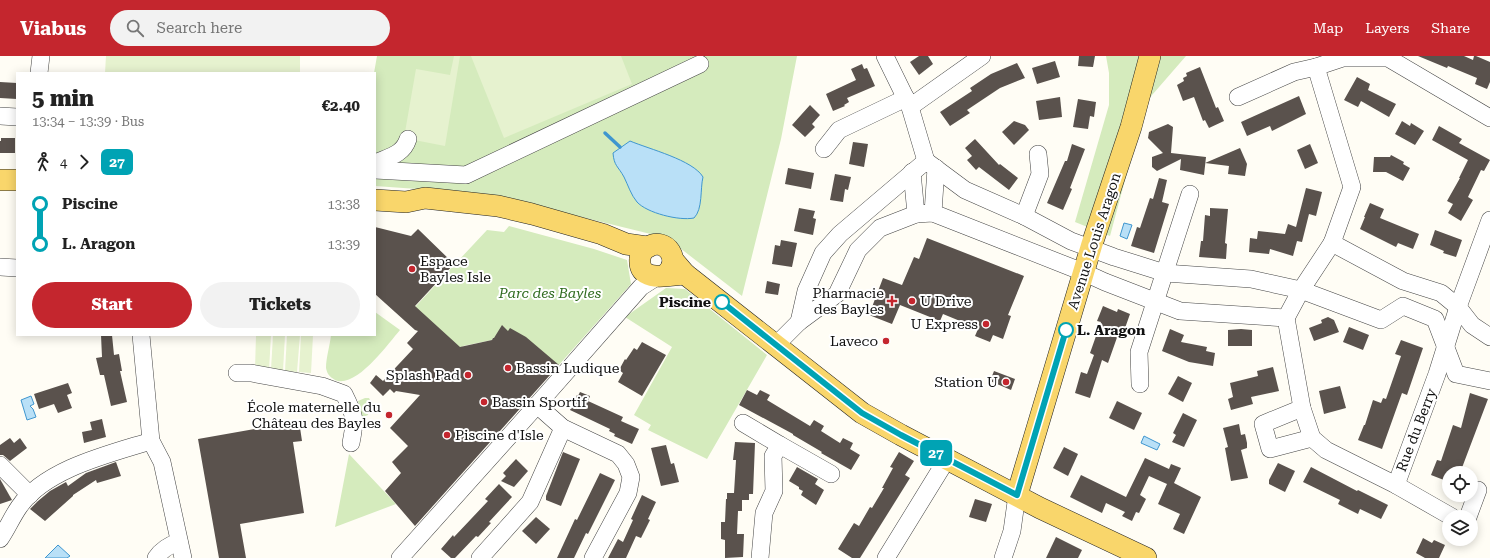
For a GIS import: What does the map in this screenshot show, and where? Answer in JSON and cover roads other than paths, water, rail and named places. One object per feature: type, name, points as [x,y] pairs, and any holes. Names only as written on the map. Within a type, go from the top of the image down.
[{"type":"main road","name":"Avenue Louis Aragon","points":[[1017,495],[1090,248],[1130,127],[1150,56]]},
{"type":"main road","points":[[0,180],[16,180]]},
{"type":"main road","points":[[376,200],[406,202],[425,198],[498,206],[602,234],[776,345],[862,413],[1123,553],[1146,558]]},
{"type":"street","points":[[39,72],[41,56]]},
{"type":"street","points":[[884,56],[908,102],[931,164],[933,212]]},
{"type":"street","points":[[824,149],[839,130],[908,102],[982,56]]},
{"type":"street","points":[[1238,97],[1294,72],[1316,67],[1343,58],[1388,58],[1490,118]]},
{"type":"street","points":[[376,170],[466,175],[700,64]]},
{"type":"street","points":[[1302,408],[1263,424],[1270,449],[1312,438],[1302,408],[1286,318],[1301,290],[1332,243],[1352,187],[1316,67]]},
{"type":"street","points":[[0,116],[16,116]]},
{"type":"street","points":[[376,163],[397,154],[406,147],[408,139]]},
{"type":"street","points":[[1024,216],[1040,174],[1038,154]]},
{"type":"street","points":[[799,322],[806,291],[823,253],[840,234],[912,172],[931,164]]},
{"type":"street","points":[[931,164],[965,190],[1024,216],[1071,241],[1114,257],[1165,273],[1251,279],[1301,290],[1381,320],[1403,306]]},
{"type":"street","points":[[912,172],[916,214]]},
{"type":"street","points":[[1140,384],[1139,352],[1190,194]]},
{"type":"street","points":[[776,345],[799,322],[837,294],[858,250],[880,228],[916,214],[933,212],[1180,311],[1286,318]]},
{"type":"street","name":"Rue du Berry","points":[[1312,438],[1326,450],[1396,485],[1437,374],[1458,306],[1490,220]]},
{"type":"street","points":[[1332,243],[1403,281],[1441,293],[1458,306],[1472,325],[1490,337]]},
{"type":"street","points":[[400,558],[537,405],[653,266]]},
{"type":"street","points":[[0,267],[16,268]]},
{"type":"street","points":[[1403,281],[1403,306]]},
{"type":"street","points":[[1403,306],[1435,319],[1456,374],[1490,382]]},
{"type":"street","points":[[141,336],[151,441],[162,462],[183,558]]},
{"type":"street","points":[[237,373],[251,372],[322,386],[344,394],[353,412],[355,423],[351,443]]},
{"type":"street","points":[[537,405],[562,428],[618,454],[626,464],[631,477],[628,493],[593,558]]},
{"type":"street","points":[[743,424],[831,474]]},
{"type":"street","points":[[480,558],[530,502],[562,428]]},
{"type":"street","points":[[0,539],[19,507],[30,495],[47,481],[62,472],[151,441]]},
{"type":"street","points":[[760,558],[764,513],[774,491],[773,456],[780,445]]},
{"type":"street","points":[[886,558],[947,459]]},
{"type":"street","points":[[0,465],[30,495]]},
{"type":"street","points":[[1396,485],[1442,511]]},
{"type":"street","points":[[1003,558],[1012,531],[1017,495]]},
{"type":"street","points":[[156,558],[160,552],[169,545],[179,542]]},
{"type":"water","points":[[630,141],[681,160],[698,171],[703,177],[699,209],[694,218],[688,219],[672,217],[655,213],[637,202],[615,163],[613,153]]},
{"type":"water","points":[[1124,223],[1132,225],[1127,239],[1120,236]]},
{"type":"water","points":[[31,396],[34,404],[30,406],[36,417],[27,420],[21,400]]},
{"type":"water","points":[[1144,436],[1160,444],[1157,450],[1141,443]]},
{"type":"water","points":[[58,545],[70,556],[67,558],[45,558]]},
{"type":"waterway","points":[[605,133],[620,147]]},
{"type":"place","name":"Espace Bayles Isle","points":[[412,269]]},
{"type":"place","name":"Pharmacie des Bayles","points":[[892,301]]},
{"type":"place","name":"U Drive","points":[[912,301]]},
{"type":"place","name":"Piscine","points":[[722,302]]},
{"type":"place","name":"U Express","points":[[986,324]]},
{"type":"place","name":"L. Aragon","points":[[1066,330]]},
{"type":"place","name":"Laveco","points":[[886,341]]},
{"type":"place","name":"Bassin Ludique","points":[[508,368]]},
{"type":"place","name":"Splash Pad","points":[[468,375]]},
{"type":"place","name":"Station U","points":[[1006,382]]},
{"type":"place","name":"Bassin Sportif","points":[[484,402]]},
{"type":"place","name":"École maternelle du Château des Bayles","points":[[389,415]]},
{"type":"place","name":"Piscine d'Isle","points":[[447,435]]},
{"type":"park label","name":"Parc des Bayles","points":[[550,293]]}]
